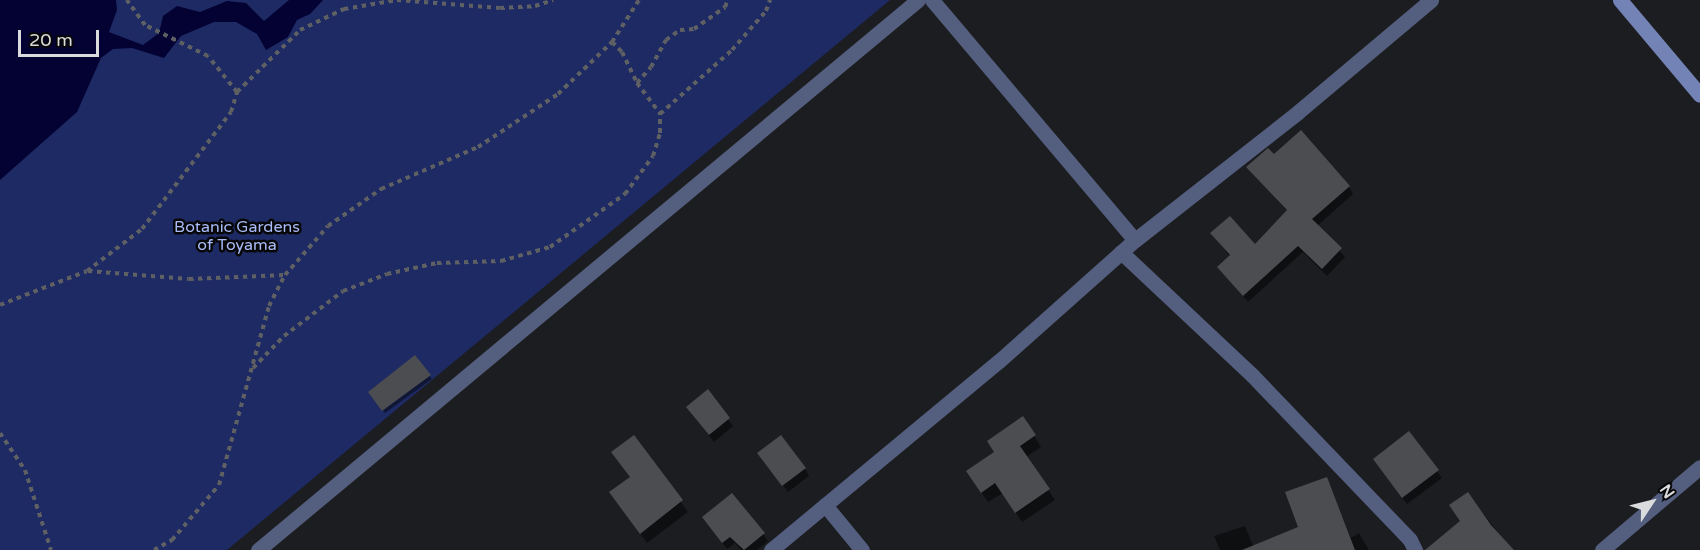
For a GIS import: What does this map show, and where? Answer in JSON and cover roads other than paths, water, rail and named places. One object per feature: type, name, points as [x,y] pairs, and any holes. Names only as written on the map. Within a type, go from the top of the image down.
[{"type":"street","points":[[258,550],[918,0]]},
{"type":"street","points":[[932,0],[1135,240]]},
{"type":"street","points":[[771,550],[999,361],[1135,240],[1298,112],[1431,0]]},
{"type":"street","points":[[1620,0],[1700,95]]},
{"type":"street","points":[[1121,252],[1252,375],[1410,540],[1414,550]]},
{"type":"street","points":[[1602,550],[1700,467]]},
{"type":"street","points":[[825,505],[861,550]]},
{"type":"park label","name":"Botanic Gardens of Toyama","points":[[237,236]]}]
